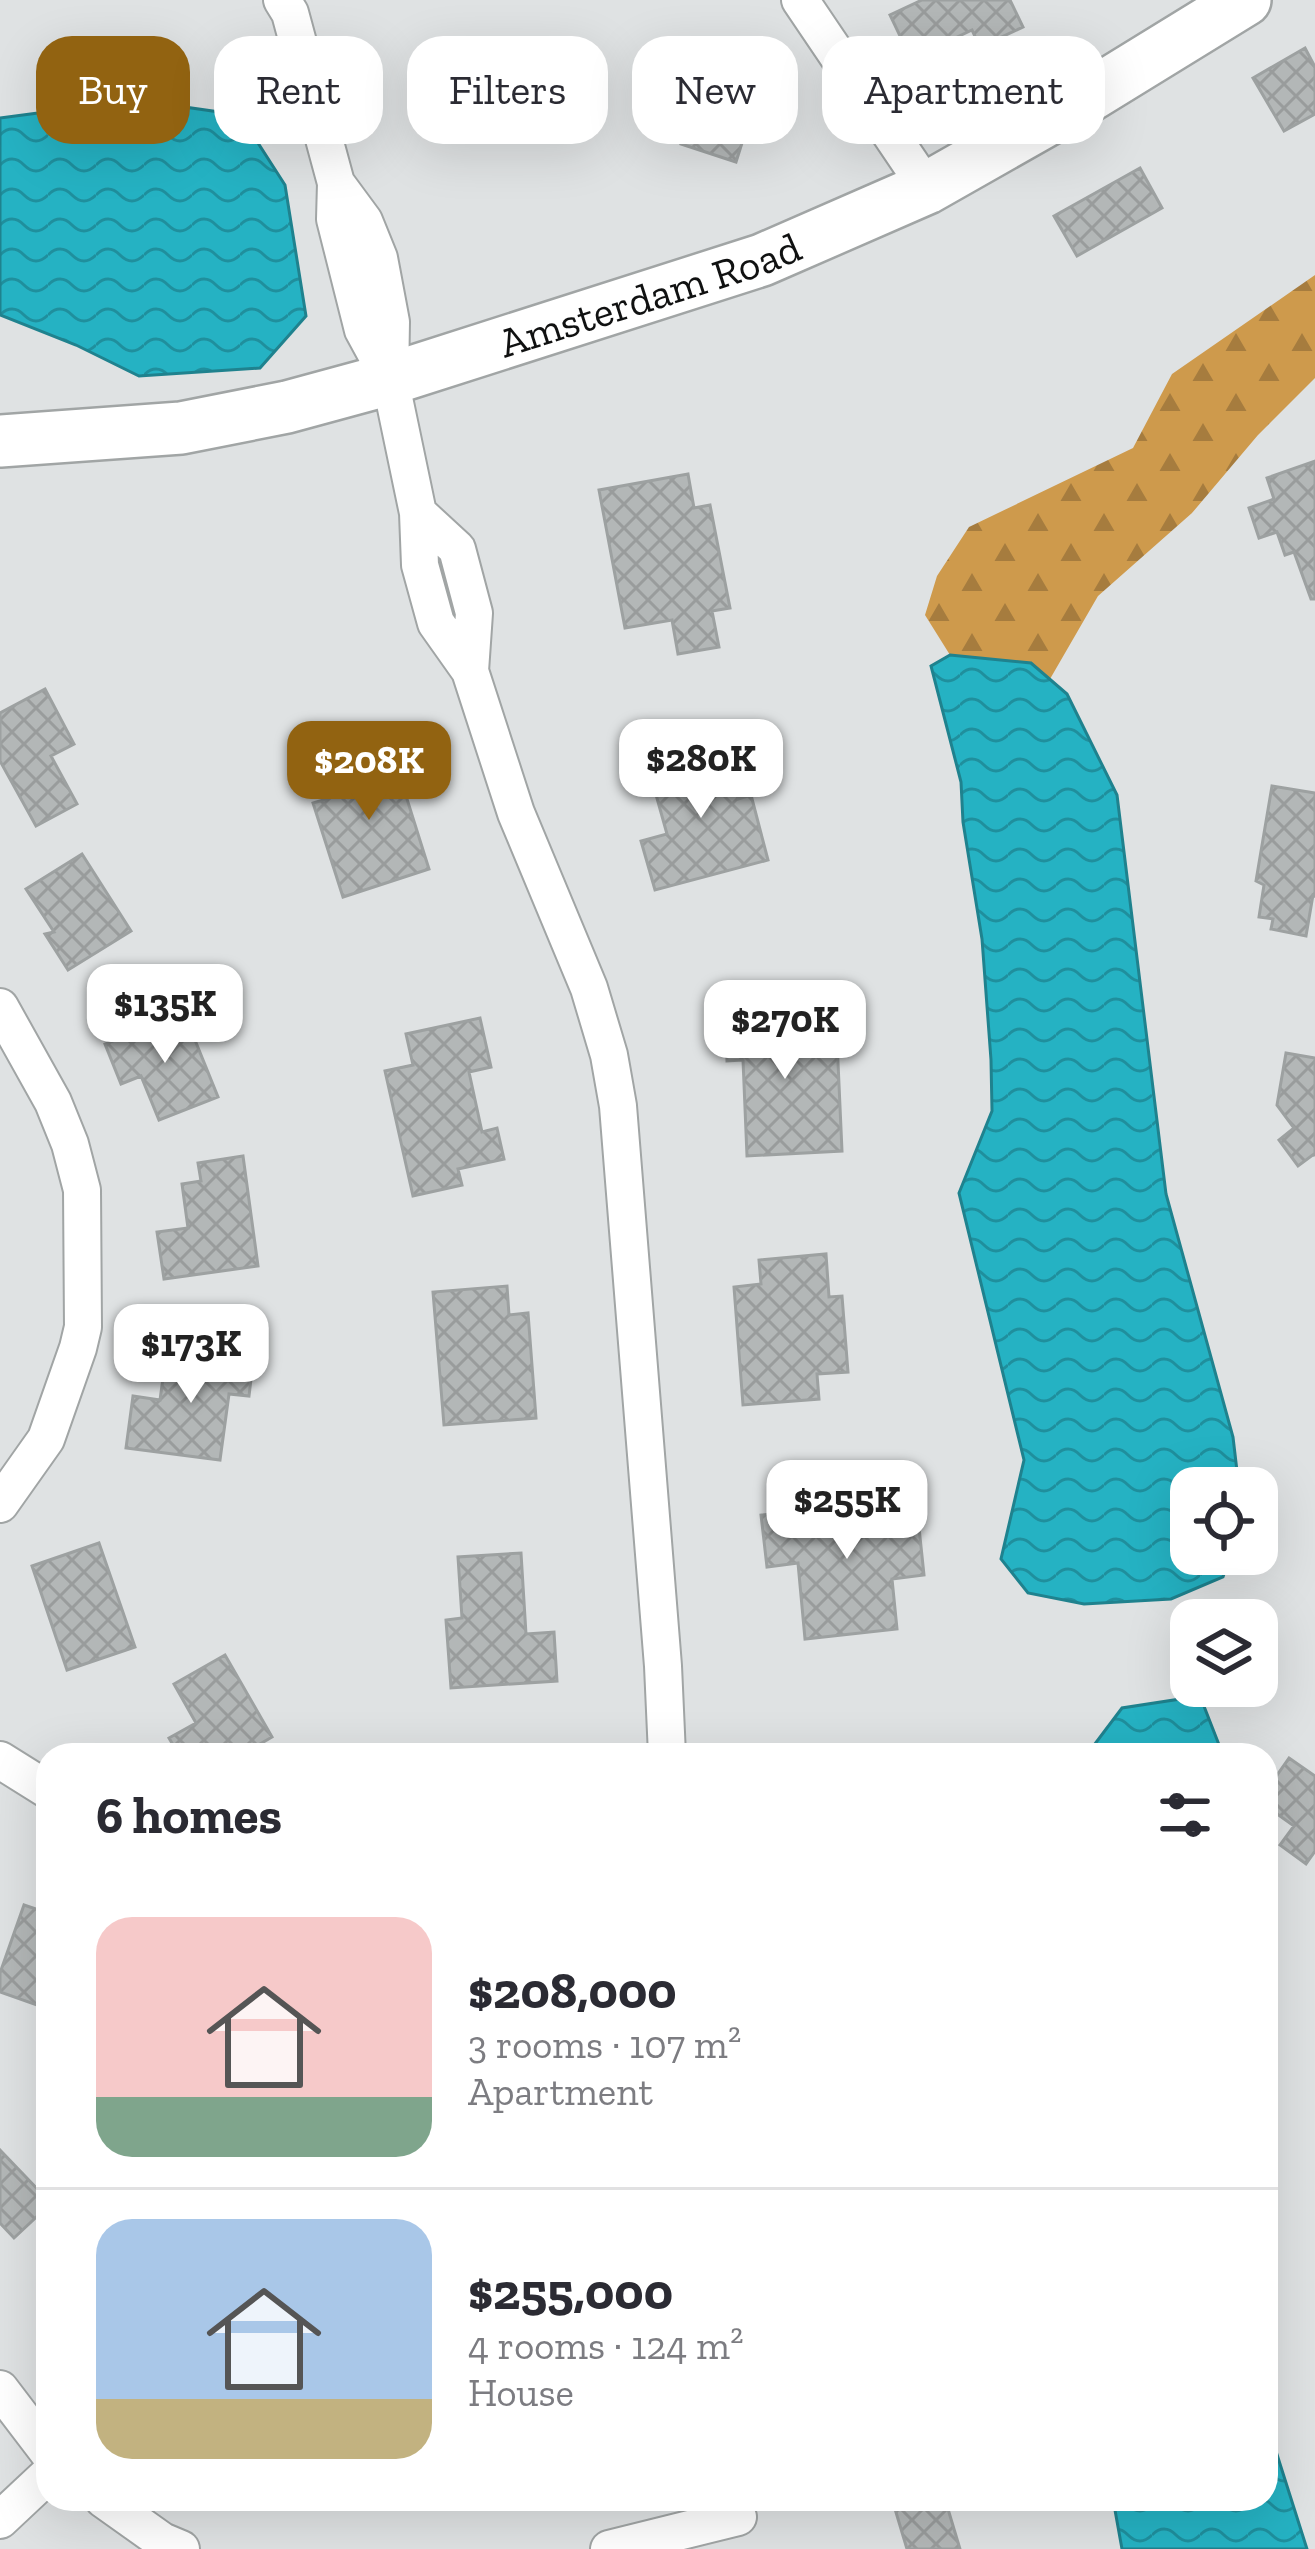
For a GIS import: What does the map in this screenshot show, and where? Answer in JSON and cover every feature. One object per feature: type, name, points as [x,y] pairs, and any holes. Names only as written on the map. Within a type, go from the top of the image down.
[{"type":"street","points":[[282,0],[290,13],[336,183],[335,219],[363,330],[390,379],[418,513],[420,565],[436,622],[470,671],[516,813],[590,988],[609,1055],[618,1106],[666,1743]]},
{"type":"street","points":[[800,0],[927,188]]},
{"type":"street","name":"Amsterdam Road","points":[[0,441],[181,428],[287,407],[390,379],[761,260],[927,188],[1245,0]]},
{"type":"street","points":[[0,1007],[53,1102],[82,1190],[82,1327],[46,1439],[0,1504]]},
{"type":"street","points":[[0,1760],[36,1782]]},
{"type":"street","points":[[0,2389],[36,2436]]},
{"type":"street","points":[[0,2520],[36,2486]]},
{"type":"street","points":[[120,2511],[181,2549]]},
{"type":"street","points":[[609,2549],[740,2522]]},
{"type":"green space","points":[[1315,275],[1315,378],[1258,435],[1192,513],[1098,596],[1050,679],[1031,663],[950,655],[925,615],[937,576],[969,527],[1133,448],[1172,374]]},
{"type":"water","points":[[190,108],[214,111],[214,144],[259,144],[285,185],[306,316],[260,368],[139,376],[0,315],[0,118],[36,113],[36,144],[190,144]]},
{"type":"water","points":[[950,655],[1031,663],[1067,694],[1117,795],[1166,1194],[1233,1437],[1237,1467],[1170,1467],[1170,1575],[1224,1575],[1171,1599],[1084,1604],[1028,1593],[1001,1559],[1024,1460],[959,1193],[992,1111],[991,1060],[982,939],[961,782],[931,666]]},
{"type":"water","points":[[1170,1701],[1170,1707],[1204,1707],[1218,1743],[1096,1743],[1122,1708]]},
{"type":"water","points":[[1278,2458],[1307,2549],[1122,2549],[1115,2511],[1278,2511]]},
{"type":"building","points":[[922,0],[1010,0],[1023,27],[1004,36],[975,36],[972,30],[959,36],[900,36],[890,15]]},
{"type":"building","points":[[1305,48],[1315,67],[1315,114],[1284,131],[1253,78]]},
{"type":"building","points":[[681,144],[742,144],[736,162]]},
{"type":"building","points":[[1140,168],[1162,208],[1077,256],[1054,216]]},
{"type":"building","points":[[1315,461],[1315,599],[1311,599],[1294,552],[1285,555],[1277,532],[1259,538],[1249,508],[1274,499],[1267,478]]},
{"type":"building","points":[[688,474],[694,508],[710,505],[730,608],[712,611],[719,647],[678,654],[672,620],[625,628],[599,490]]},
{"type":"building","points":[[45,689],[74,744],[51,756],[77,804],[36,826],[0,761],[0,713]]},
{"type":"building","points":[[390,745],[429,869],[343,897],[313,803],[330,798],[320,767]]},
{"type":"building","points":[[723,746],[738,799],[751,795],[768,860],[655,890],[641,841],[667,834],[648,766]]},
{"type":"building","points":[[1272,786],[1315,793],[1315,896],[1306,936],[1271,929],[1273,919],[1259,917],[1264,885],[1256,881]]},
{"type":"building","points":[[82,854],[131,931],[68,970],[45,934],[54,932],[26,889]]},
{"type":"building","points":[[796,1003],[798,1042],[837,1040],[842,1151],[747,1156],[743,1060],[727,1061],[725,1006]]},
{"type":"building","points":[[184,1013],[218,1097],[159,1120],[141,1076],[121,1084],[105,1044]]},
{"type":"building","points":[[480,1018],[491,1067],[469,1072],[482,1132],[497,1128],[504,1159],[458,1169],[462,1185],[413,1196],[385,1071],[413,1065],[406,1034]]},
{"type":"building","points":[[1286,1053],[1315,1058],[1315,1156],[1298,1166],[1279,1140],[1294,1128],[1277,1105]]},
{"type":"building","points":[[243,1156],[258,1266],[164,1279],[157,1232],[188,1228],[182,1184],[201,1181],[198,1163]]},
{"type":"building","points":[[826,1254],[829,1297],[842,1296],[848,1372],[817,1374],[819,1399],[743,1405],[734,1287],[761,1284],[759,1260]]},
{"type":"building","points":[[507,1286],[509,1315],[528,1313],[536,1418],[444,1425],[433,1292]]},
{"type":"building","points":[[194,1347],[254,1354],[249,1396],[229,1394],[220,1460],[126,1448],[133,1396],[160,1400],[164,1371],[191,1374]]},
{"type":"building","points":[[916,1499],[924,1575],[892,1579],[897,1629],[805,1639],[798,1563],[767,1567],[761,1515]]},
{"type":"building","points":[[99,1543],[135,1647],[67,1670],[32,1566]]},
{"type":"building","points":[[521,1553],[526,1634],[554,1632],[557,1681],[451,1688],[446,1620],[462,1618],[458,1557]]},
{"type":"building","points":[[225,1655],[272,1737],[262,1743],[172,1743],[169,1738],[196,1723],[174,1684]]},
{"type":"building","points":[[1289,1758],[1315,1776],[1315,1851],[1306,1864],[1280,1845],[1294,1826],[1278,1815],[1278,1774]]},
{"type":"building","points":[[24,1905],[36,1909],[36,2005],[0,1992],[0,1973]]},
{"type":"building","points":[[0,2150],[36,2188],[36,2217],[14,2238],[0,2223]]},
{"type":"building","points":[[896,2511],[949,2511],[960,2549],[907,2549]]}]
